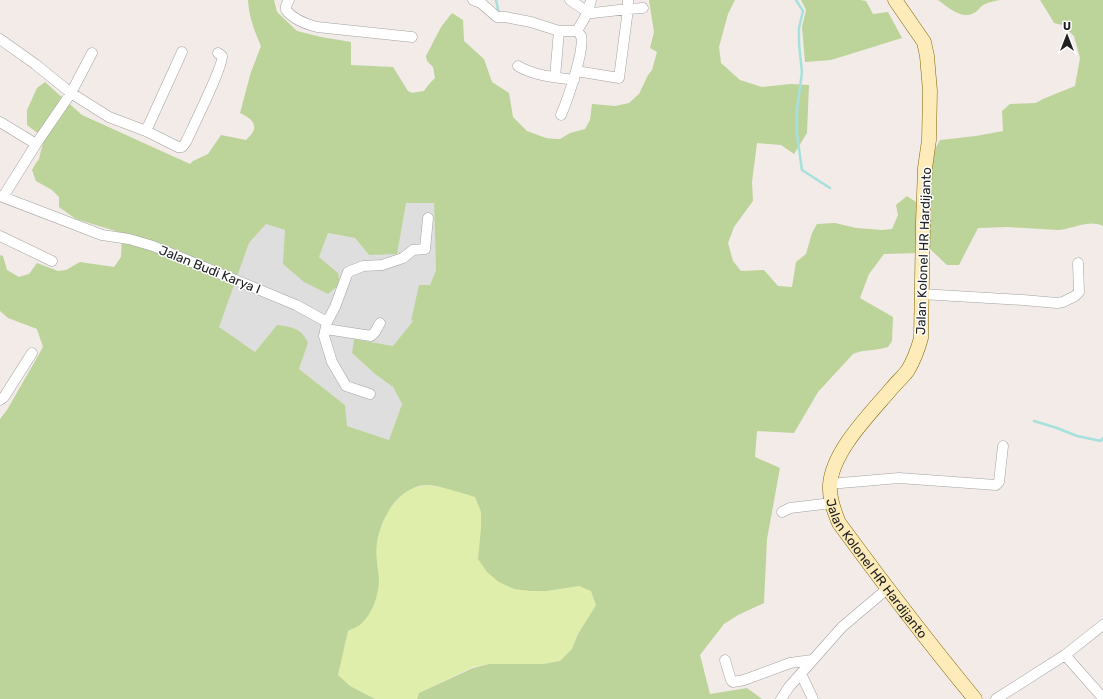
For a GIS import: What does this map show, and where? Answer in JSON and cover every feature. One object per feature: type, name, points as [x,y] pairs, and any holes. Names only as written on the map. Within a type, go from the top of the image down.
[{"type":"main road","name":"Jalan Kolonel HR Hardijanto","points":[[895,0],[924,42],[927,56],[930,92],[929,140],[925,168],[923,222],[921,338],[908,370],[865,420],[846,446],[835,465],[830,484],[832,502],[839,523],[887,590],[975,699]]},
{"type":"street","points":[[289,0],[286,10],[305,24],[317,27],[412,37]]},
{"type":"street","points":[[474,0],[501,17],[531,22],[559,31],[577,31]]},
{"type":"street","points":[[570,0],[588,12],[597,13],[628,4],[643,8]]},
{"type":"street","points":[[577,31],[588,12],[591,0]]},
{"type":"street","points":[[518,66],[531,73],[555,77],[575,75],[619,78],[628,4]]},
{"type":"street","points":[[555,77],[559,31]]},
{"type":"street","points":[[561,115],[569,98],[575,75],[581,42],[581,36],[577,31]]},
{"type":"street","points":[[0,39],[71,92],[109,117],[146,131],[178,146],[184,145],[223,60],[222,56],[218,52]]},
{"type":"street","points":[[2,197],[71,92],[92,52]]},
{"type":"street","points":[[146,131],[182,52]]},
{"type":"street","points":[[0,122],[36,144]]},
{"type":"street","name":"Jalan Budi Karya I","points":[[2,197],[102,235],[129,239],[153,246],[296,305],[327,325],[371,336],[380,323]]},
{"type":"street","points":[[370,394],[346,386],[332,362],[324,336],[327,325],[348,272],[363,266],[382,265],[403,258],[414,250],[424,249],[428,218]]},
{"type":"street","points":[[0,236],[52,261]]},
{"type":"street","points":[[921,294],[1023,300],[1045,303],[1063,302],[1076,296],[1079,292],[1078,263]]},
{"type":"street","points":[[0,400],[3,399],[32,353]]},
{"type":"street","points":[[830,484],[899,478],[996,485],[998,482],[1002,446]]},
{"type":"street","points":[[782,512],[790,508],[832,502]]},
{"type":"street","points":[[781,699],[789,687],[842,627],[887,590]]},
{"type":"street","points":[[999,698],[1065,655],[1103,625]]},
{"type":"street","points":[[1065,655],[1101,692]]},
{"type":"street","points":[[725,660],[733,682],[744,680],[790,663],[812,660]]},
{"type":"street","points":[[801,674],[813,699]]},
{"type":"shaded area","points":[[406,202],[434,203],[436,270],[416,318],[393,346],[354,339],[352,353],[375,374],[393,387],[402,404],[389,440],[347,426],[345,405],[299,369],[308,343],[277,325],[255,352],[218,327],[249,243],[266,224],[285,230],[338,273],[319,257],[328,233],[355,238],[369,255]]},
{"type":"green space","points":[[248,0],[274,0],[277,12],[297,31],[351,42],[351,65],[393,67],[408,91],[412,93],[424,91],[435,78],[433,67],[427,61],[426,56],[441,27],[452,13],[463,20],[464,41],[484,59],[492,82],[509,93],[513,117],[527,131],[546,138],[560,139],[570,133],[585,129],[590,120],[592,104],[615,106],[629,103],[639,94],[652,70],[657,52],[650,48],[654,32],[649,0],[735,0],[728,14],[719,47],[721,63],[740,80],[762,87],[790,84],[809,85],[807,133],[794,154],[781,145],[757,143],[752,182],[753,201],[734,227],[728,243],[733,261],[741,271],[764,270],[778,286],[792,287],[796,262],[806,254],[812,233],[817,224],[835,223],[856,228],[882,230],[892,229],[898,215],[896,205],[907,196],[916,202],[919,215],[930,220],[931,157],[940,140],[1003,131],[1002,111],[1010,104],[1036,103],[1075,86],[1080,58],[1074,36],[1062,25],[1054,23],[1040,0],[1103,0],[1103,226],[1097,224],[1086,224],[1058,230],[1007,227],[978,228],[959,265],[947,265],[930,249],[919,253],[884,254],[869,274],[860,298],[893,317],[892,341],[888,347],[861,351],[853,354],[818,392],[794,433],[757,431],[755,457],[780,468],[767,539],[764,603],[738,615],[724,624],[700,655],[710,694],[747,688],[762,699],[417,699],[419,693],[473,668],[489,664],[543,664],[560,661],[572,649],[578,634],[596,605],[591,591],[579,586],[547,591],[531,591],[514,589],[499,582],[487,572],[478,559],[481,512],[475,497],[428,485],[418,486],[408,491],[393,504],[387,513],[379,533],[376,547],[379,579],[378,591],[372,609],[365,620],[348,631],[338,675],[350,686],[375,699],[0,699],[0,419],[7,410],[43,347],[37,329],[8,318],[0,311],[0,255],[3,256],[7,270],[19,277],[29,274],[37,263],[58,271],[66,270],[80,262],[114,267],[121,257],[122,233],[76,219],[59,207],[59,197],[52,190],[36,181],[32,170],[39,159],[44,138],[27,125],[27,110],[37,88],[45,82],[82,115],[190,164],[208,154],[221,135],[246,140],[253,132],[254,125],[249,118],[240,113],[251,72],[261,46],[252,23]],"holes":[[[406,203],[434,203],[436,270],[430,285],[419,285],[411,321],[414,320],[393,346],[354,339],[352,353],[375,374],[393,387],[402,404],[389,440],[347,426],[345,405],[299,369],[308,343],[303,334],[296,329],[277,325],[255,352],[219,327],[249,243],[266,224],[285,230],[283,264],[304,282],[328,294],[340,284],[338,273],[319,257],[328,233],[355,238],[369,255],[397,254]]]},
{"type":"green space","points":[[801,0],[866,1],[873,14],[888,12],[902,38],[831,60],[805,62],[802,27],[806,10]]},
{"type":"green space","points":[[938,0],[1000,0],[985,4],[974,13],[963,15],[954,11]]},
{"type":"green space","points":[[428,485],[460,491],[475,497],[481,512],[481,529],[531,591],[547,591],[579,586],[591,590],[596,605],[578,634],[572,650],[560,661],[543,664],[489,664],[473,667],[419,693],[417,699],[375,699],[350,686],[338,675],[348,631],[361,623],[372,610],[376,543],[380,528],[387,513],[397,500],[409,489]]},
{"type":"waterway","points":[[496,0],[499,14]]},
{"type":"waterway","points":[[796,0],[803,11],[799,28],[802,72],[797,110],[797,135],[802,170],[830,188]]},
{"type":"waterway","points":[[1034,421],[1077,436],[1101,441],[1103,438]]}]
